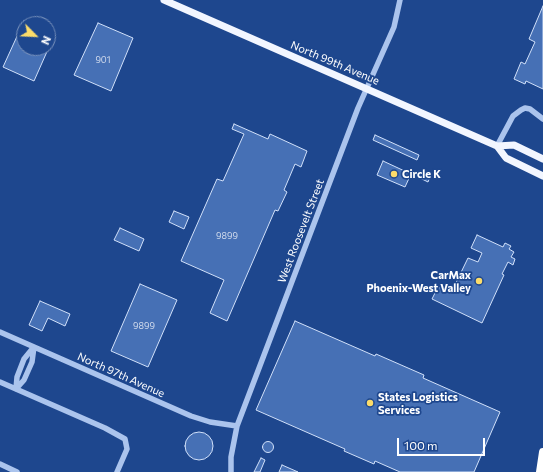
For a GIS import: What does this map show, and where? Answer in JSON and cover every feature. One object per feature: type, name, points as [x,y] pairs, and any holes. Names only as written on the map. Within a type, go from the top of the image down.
[{"type":"highway","points":[[540,472],[543,452]]},
{"type":"main road","name":"North 99th Avenue","points":[[164,0],[497,146],[514,145],[543,159]]},
{"type":"main road","name":"North 99th Avenue","points":[[497,146],[506,158],[543,176]]},
{"type":"street","name":"West Roosevelt Street","points":[[231,472],[231,456],[237,426],[353,122],[394,27],[400,0]]},
{"type":"street","points":[[497,146],[513,116],[521,110],[525,108],[530,110],[543,120]]},
{"type":"street","name":"North 97th Avenue","points":[[0,332],[191,416],[210,422],[237,426]]},
{"type":"street","points":[[16,389],[24,380],[32,362],[34,347]]},
{"type":"street","points":[[0,382],[125,439],[126,449],[117,472]]},
{"type":"street","points":[[0,464],[18,472]]},
{"type":"building","points":[[543,6],[543,89],[526,81],[525,84],[514,79],[521,62],[525,64],[535,42],[529,39]]},
{"type":"building","points":[[98,23],[133,38],[111,91],[74,75]]},
{"type":"building","points":[[16,39],[16,56],[45,56],[34,81],[3,67]]},
{"type":"building","points":[[234,124],[268,139],[270,134],[307,151],[301,167],[295,164],[284,190],[287,192],[278,211],[275,210],[227,321],[210,313],[224,280],[181,261],[217,179],[223,181],[244,134],[232,129]]},
{"type":"building","name":"Circle K","points":[[375,135],[419,155],[417,160],[373,140]]},
{"type":"building","name":"Circle K","points":[[383,161],[411,174],[405,187],[377,175]]},
{"type":"building","points":[[420,172],[430,177],[428,182],[418,177]]},
{"type":"building","points":[[174,211],[189,217],[184,229],[169,222]]},
{"type":"building","points":[[120,228],[144,239],[139,251],[114,240]]},
{"type":"building","name":"CarMax Phoenix-West Valley","points":[[477,235],[503,247],[505,243],[511,246],[509,249],[514,252],[511,257],[515,259],[513,265],[508,262],[502,274],[504,275],[482,323],[432,299],[438,287],[451,293],[468,258],[478,262],[482,253],[471,248]]},
{"type":"building","points":[[140,284],[177,300],[148,367],[111,351]]},
{"type":"building","points":[[40,301],[70,314],[65,326],[48,318],[42,331],[29,325]]},
{"type":"building","name":"States Logistics Services","points":[[295,321],[375,356],[376,354],[424,375],[423,378],[500,412],[474,472],[400,472],[375,461],[374,464],[344,451],[345,449],[256,410]]},
{"type":"building","points":[[199,432],[209,436],[213,446],[209,456],[199,460],[189,456],[185,446],[189,436]]},
{"type":"building","points":[[268,441],[272,443],[274,447],[272,451],[268,453],[264,451],[262,447],[264,443]]},
{"type":"building","points":[[261,458],[265,460],[260,472],[254,472]]},
{"type":"building","points":[[282,465],[298,472],[279,472]]},
{"type":"place","name":"Circle K","points":[[394,174]]},
{"type":"place","name":"CarMax Phoenix-West Valley","points":[[479,281]]},
{"type":"place","name":"States Logistics Services","points":[[370,403]]}]
